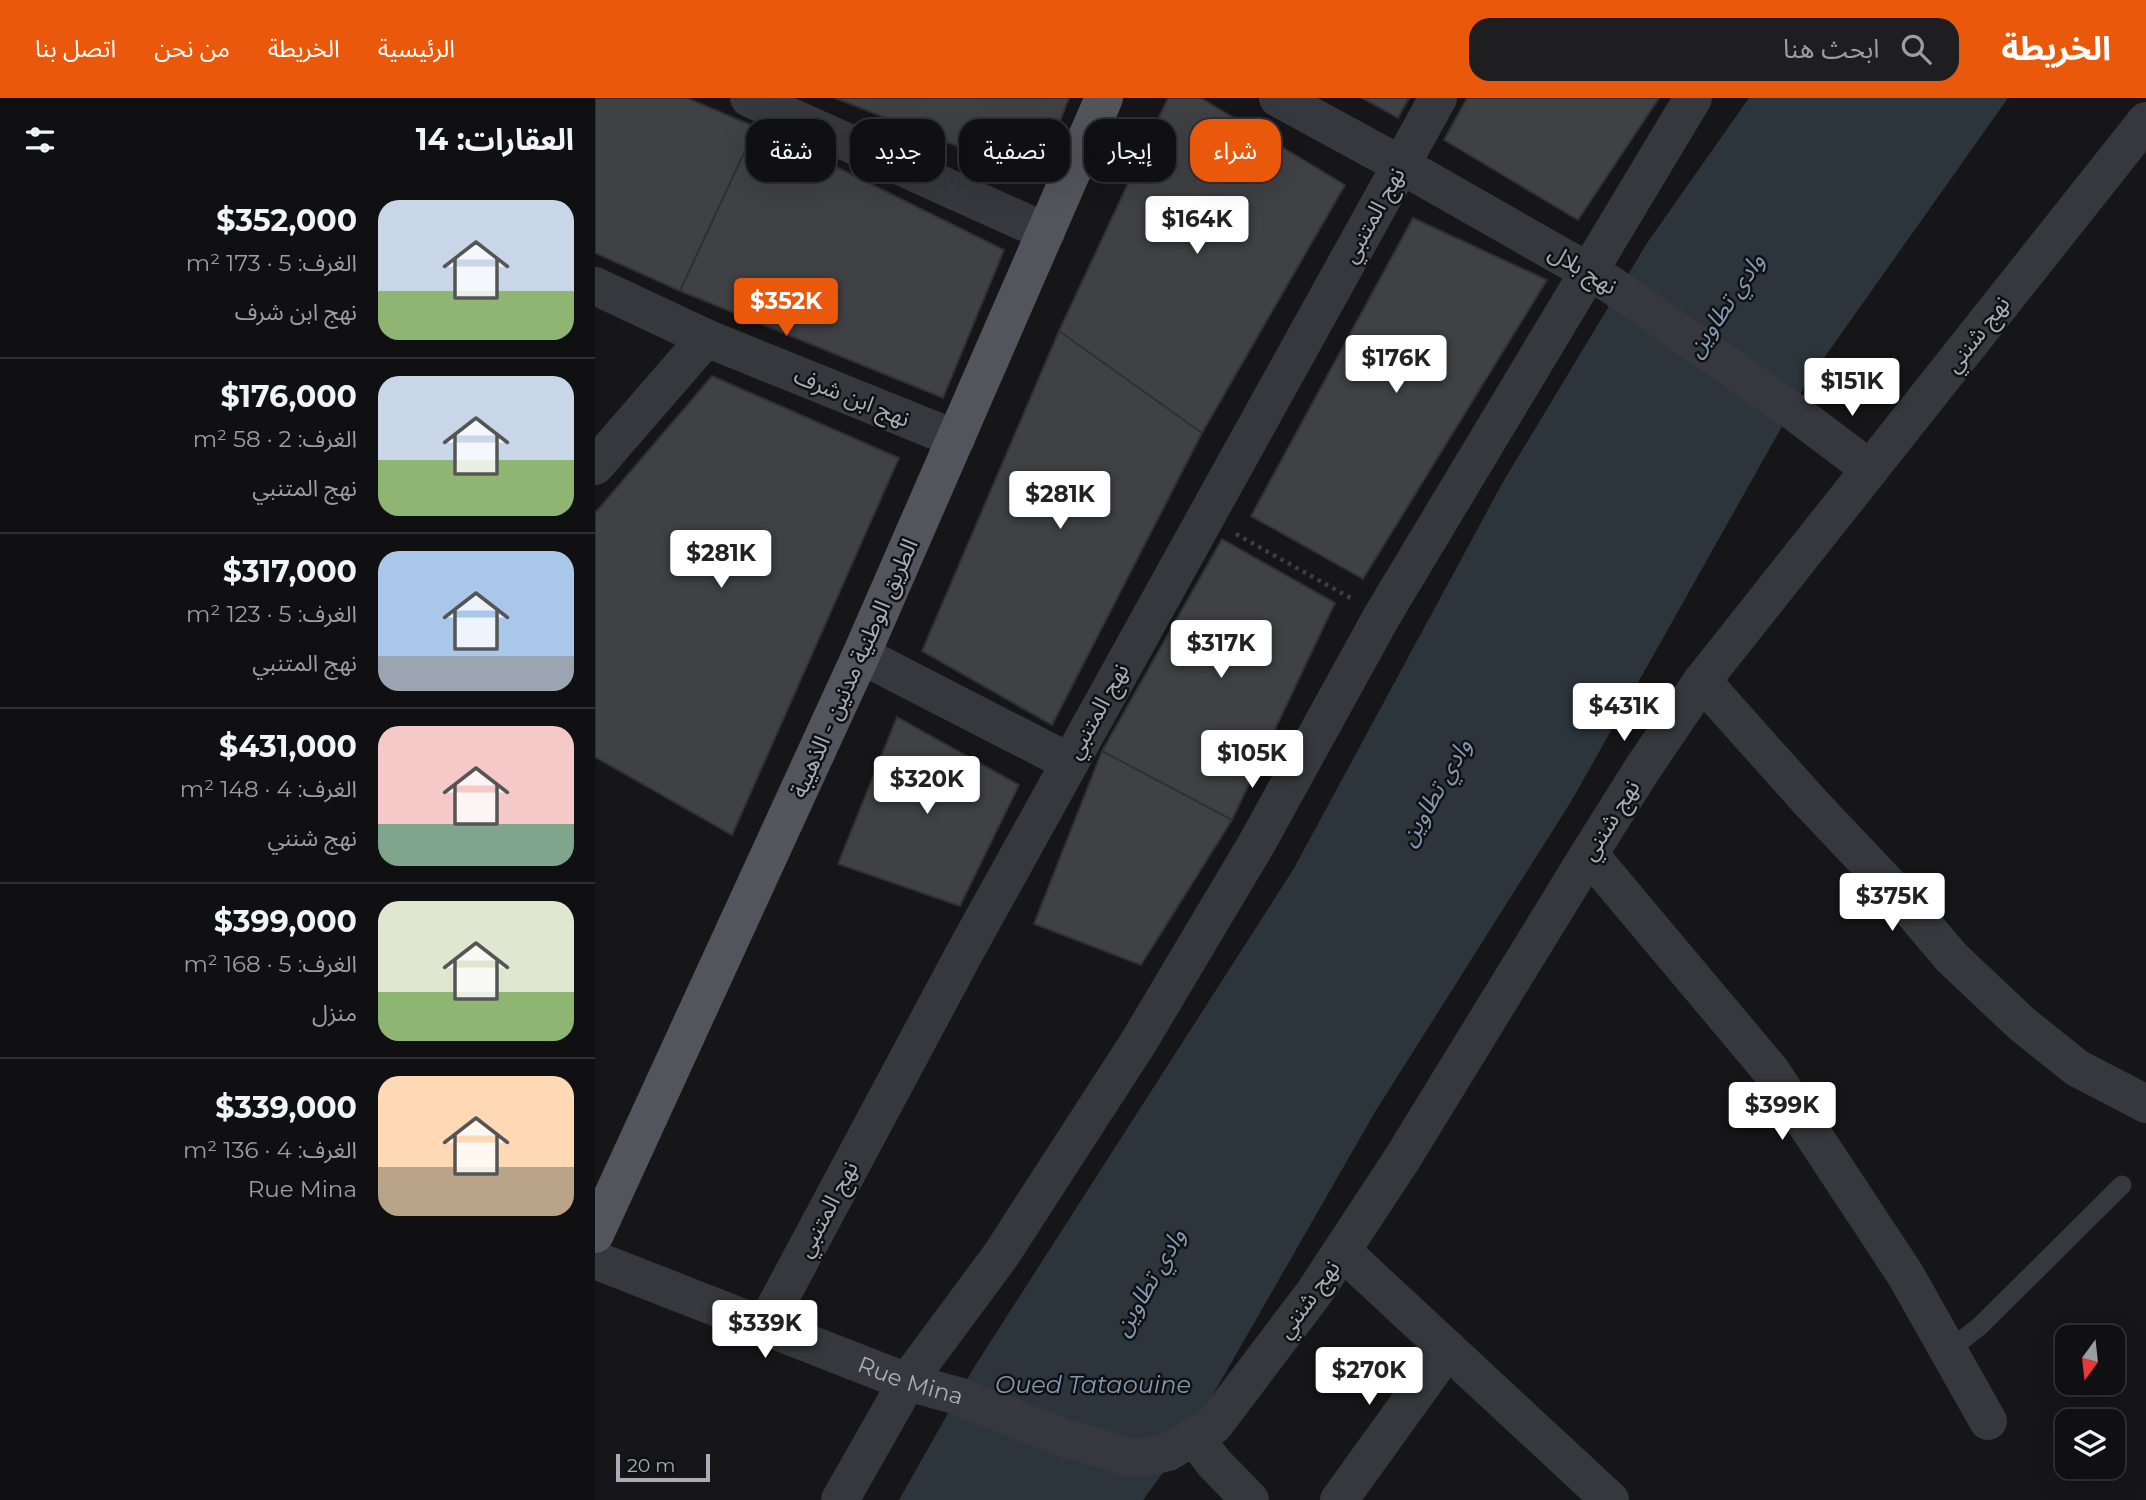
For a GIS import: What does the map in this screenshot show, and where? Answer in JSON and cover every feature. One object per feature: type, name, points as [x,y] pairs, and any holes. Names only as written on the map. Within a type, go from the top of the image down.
[{"type":"main road","name":"الطريق الوطنية مدنين - الذهيبة","points":[[595,1234],[603,1194],[861,655],[1104,98]]},
{"type":"street","name":"نهج بلال","points":[[1277,98],[1599,277],[1797,414],[1870,469]]},
{"type":"street","name":"نهج المتنبي","points":[[764,1328],[964,952],[1438,98]]},
{"type":"street","points":[[840,1500],[907,1382],[1001,1255],[1138,1043],[1257,843],[1382,616],[1599,277],[1693,98]]},
{"type":"street","points":[[772,102],[1046,232]]},
{"type":"street","name":"نهج شنني","points":[[1191,1439],[1214,1425],[1314,1293],[1402,1159],[1643,768],[1702,681],[2146,121]]},
{"type":"street","name":"نهج ابن شرف","points":[[595,286],[706,338],[955,439]]},
{"type":"street","points":[[595,466],[706,338]]},
{"type":"street","points":[[861,655],[1069,762]]},
{"type":"street","points":[[1702,681],[1811,803],[1901,898],[1952,958],[2022,1024],[2077,1068],[2146,1104]]},
{"type":"street","points":[[1589,854],[1771,1071],[1905,1274],[1988,1421]]},
{"type":"street","points":[[1342,1251],[1610,1500]]},
{"type":"street","name":"Rue Mina","points":[[595,1260],[907,1382],[958,1396],[1059,1436],[1128,1457],[1143,1458],[1168,1452],[1191,1439]]},
{"type":"street","points":[[1339,1500],[1448,1349]]},
{"type":"street","points":[[1191,1439],[1250,1500]]},
{"type":"lane","points":[[1948,1351],[1980,1326],[2122,1185]]},
{"type":"path","points":[[1206,517],[1382,616]]},
{"type":"water","name":"Oued Tataouine","points":[[1749,98],[2008,98],[1807,382],[1572,800],[1375,1112],[1187,1440],[1143,1500],[899,1500],[973,1369],[1293,870],[1503,482],[1647,243]]},
{"type":"building","points":[[595,98],[687,98],[746,123],[746,149],[680,291],[595,253]]},
{"type":"building","points":[[835,98],[1069,98],[1061,119],[959,119],[959,147],[945,141],[945,119],[888,119]]},
{"type":"building","points":[[1168,98],[1201,98],[1236,119],[1190,119],[1190,182],[1281,182],[1281,146],[1345,185],[1202,433],[1059,331],[1129,182],[1176,182],[1176,119],[1158,119]]},
{"type":"building","points":[[1362,98],[1409,98],[1398,118]]},
{"type":"building","points":[[1467,98],[1659,98],[1578,220],[1444,140]]},
{"type":"building","points":[[746,149],[746,182],[836,182],[836,167],[850,174],[850,182],[867,182],[1004,250],[943,398],[680,291]]},
{"type":"building","points":[[1413,218],[1547,280],[1363,579],[1251,516]]},
{"type":"building","points":[[1059,331],[1202,433],[1052,725],[922,651]]},
{"type":"building","points":[[712,376],[899,458],[732,835],[595,757],[595,513]]},
{"type":"building","points":[[1222,539],[1335,603],[1232,820],[1102,751]]},
{"type":"building","points":[[897,717],[1019,785],[960,906],[838,864]]},
{"type":"building","points":[[1102,751],[1232,820],[1141,965],[1034,924]]},
{"type":"water label","name":"وادي تطاوين","points":[[1725,305]]},
{"type":"water label","name":"وادي تطاوين","points":[[1435,792]]},
{"type":"water label","name":"وادي تطاوين","points":[[1149,1282]]}]
